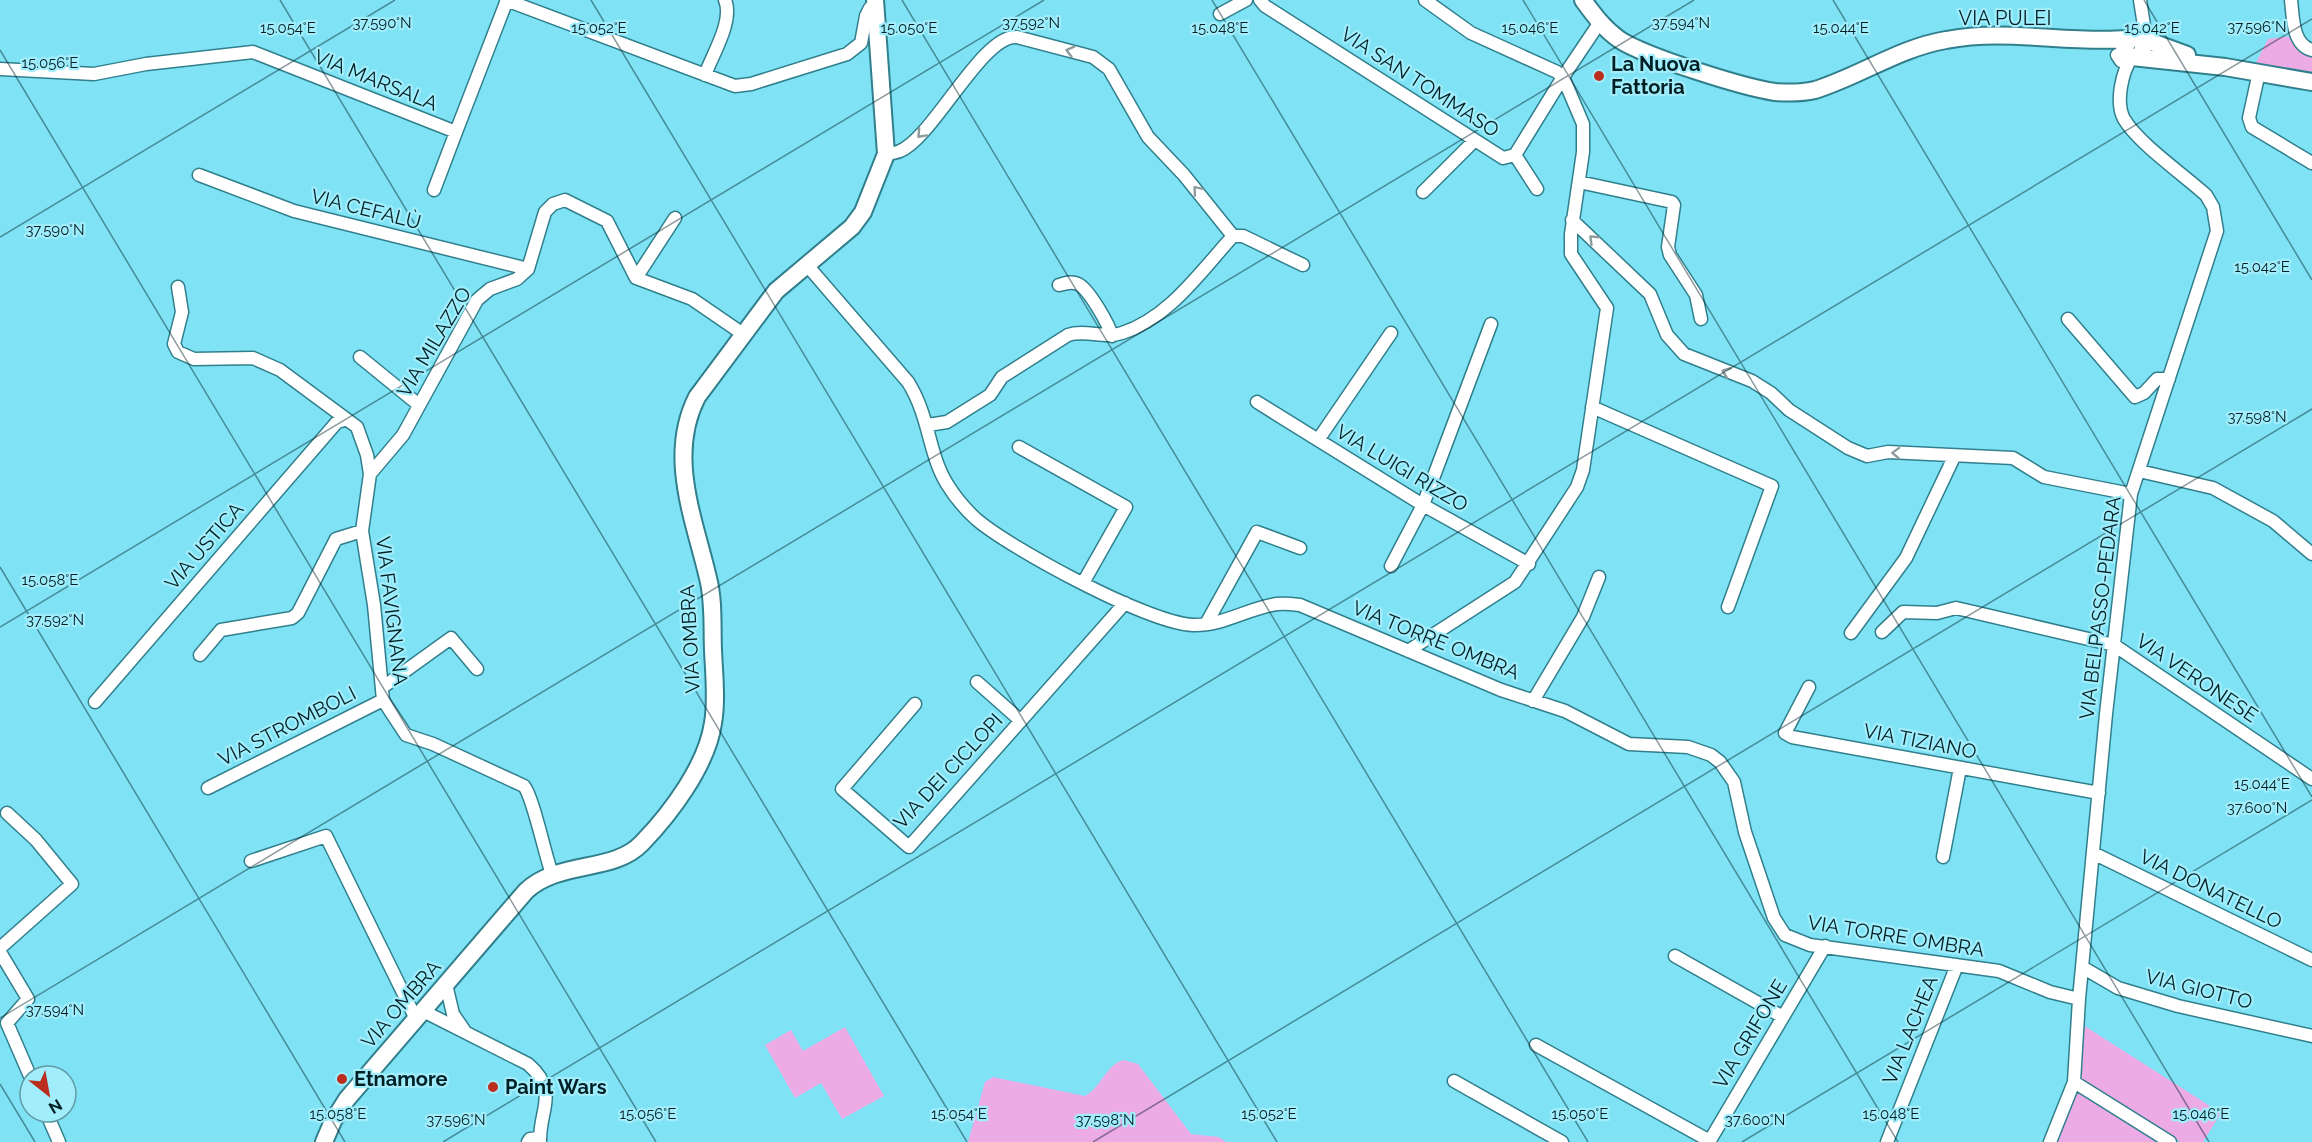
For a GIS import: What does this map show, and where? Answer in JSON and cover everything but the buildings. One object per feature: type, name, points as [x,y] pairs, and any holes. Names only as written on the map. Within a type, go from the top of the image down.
[{"type":"main road","name":"VIA PULEI","points":[[1583,0],[1598,19],[1621,40],[1649,53],[1756,87],[1791,93],[1813,90],[1905,51],[1947,39],[2003,35],[2068,39],[2104,48],[2133,47],[2259,72]]},
{"type":"main road","name":"VIA OMBRA","points":[[324,1142],[333,1121],[347,1099],[526,891],[552,874],[633,851],[649,836],[705,756],[714,721],[712,603],[709,580],[686,488],[683,438],[690,411],[698,397],[776,291],[858,220],[886,154],[875,3]]},
{"type":"main road","points":[[2259,72],[2312,82]]},
{"type":"street","points":[[507,0],[735,86],[743,86],[847,54],[861,44],[866,16],[875,3]]},
{"type":"street","name":"VIA MARSALA","points":[[0,69],[94,74],[146,64],[253,52],[456,132],[507,0]]},
{"type":"street","points":[[705,75],[725,21],[727,12],[724,0]]},
{"type":"street","points":[[1220,14],[1246,0]]},
{"type":"street","name":"VIA SAN TOMMASO","points":[[1260,0],[1265,6],[1503,158],[1515,155],[1560,75],[1598,19]]},
{"type":"street","points":[[1408,651],[1515,582],[1577,487],[1583,470],[1606,308],[1572,258],[1572,220],[1584,152],[1583,124],[1560,75],[1471,33],[1425,0]]},
{"type":"street","points":[[2133,47],[2139,0]]},
{"type":"street","points":[[2133,47],[2139,0]]},
{"type":"street","points":[[2291,0],[2297,35],[2301,44],[2312,50]]},
{"type":"street","points":[[886,154],[900,151],[909,145],[936,116],[970,71],[1005,39],[1017,37],[1094,57],[1109,69],[1148,136],[1184,175],[1233,236]]},
{"type":"street","name":"VIA BELPASSO-PEDARA","points":[[2050,1142],[2074,1082],[2079,999],[2093,853],[2131,495],[2217,231],[2213,207],[2206,195],[2130,127],[2120,108],[2126,68],[2133,47]]},
{"type":"street","points":[[2259,72],[2249,118],[2252,127],[2312,163]]},
{"type":"street","points":[[434,190],[456,132]]},
{"type":"street","points":[[1423,192],[1474,141]]},
{"type":"street","points":[[1515,155],[1537,189]]},
{"type":"street","name":"VIA CEFALÙ","points":[[199,175],[294,211],[528,268]]},
{"type":"street","points":[[1579,182],[1672,202],[1674,205],[1668,247],[1670,255],[1696,295],[1701,320]]},
{"type":"street","points":[[528,268],[545,212],[553,204],[565,200],[608,221],[636,278],[692,298],[744,333]]},
{"type":"street","points":[[636,278],[675,218]]},
{"type":"street","points":[[1572,220],[1650,294],[1667,335],[1684,354],[1752,381],[1771,393],[1789,410],[1848,448],[1867,456],[1888,452],[1954,457],[2013,458],[2044,477],[2131,495]]},
{"type":"street","points":[[928,425],[947,422],[990,395],[1002,377],[1068,335],[1075,333],[1112,336],[1153,317],[1174,300],[1233,236],[1243,236],[1303,265]]},
{"type":"street","name":"VIA TORRE OMBRA","points":[[806,264],[908,382],[918,398],[928,425],[939,468],[953,492],[968,510],[994,532],[1083,583],[1166,619],[1192,625],[1219,623],[1278,604],[1300,605],[1408,651],[1533,701],[1565,711],[1629,744],[1688,747],[1711,755],[1728,771],[1738,793],[1745,832],[1774,918],[1785,934],[1794,940],[1999,971],[2050,992],[2079,999]]},
{"type":"street","name":"VIA MILAZZO","points":[[370,474],[403,435],[483,293],[517,279],[528,268]]},
{"type":"street","points":[[1059,285],[1074,283],[1083,288],[1110,326],[1112,336]]},
{"type":"street","name":"VIA FAVIGNANA","points":[[178,287],[182,312],[174,344],[178,352],[194,359],[253,358],[280,370],[357,427],[367,455],[370,474],[362,531],[383,693],[406,735],[433,744],[524,786],[529,792],[532,811],[552,874]]},
{"type":"street","points":[[2068,319],[2135,397],[2140,396],[2157,380],[2169,379]]},
{"type":"street","points":[[1391,566],[1424,505],[1491,324]]},
{"type":"street","points":[[1318,440],[1391,333]]},
{"type":"street","points":[[360,357],[419,405]]},
{"type":"street","name":"VIA LUIGI RIZZO","points":[[1257,402],[1424,505],[1528,564]]},
{"type":"street","points":[[1592,407],[1772,486],[1728,607]]},
{"type":"street","name":"VIA USTICA","points":[[95,702],[337,422],[345,420]]},
{"type":"street","points":[[1019,447],[1126,507],[1083,583]]},
{"type":"street","points":[[1851,633],[1906,558],[1954,457]]},
{"type":"street","points":[[2139,471],[2213,488],[2273,521],[2310,548]]},
{"type":"street","points":[[200,655],[221,630],[292,618],[298,613],[336,539],[362,531]]},
{"type":"street","points":[[1206,624],[1257,532],[1300,548]]},
{"type":"street","points":[[1533,701],[1583,617],[1599,577]]},
{"type":"street","name":"VIA DEI CICLOPI","points":[[915,704],[842,789],[909,847],[1125,603]]},
{"type":"street","name":"VIA VERONESE","points":[[1882,632],[1903,612],[1937,613],[1956,608],[2114,645],[2312,779]]},
{"type":"street","name":"VIA STROMBOLI","points":[[208,788],[383,693],[451,638],[477,669]]},
{"type":"street","points":[[977,682],[1021,721]]},
{"type":"street","name":"VIA TIZIANO","points":[[1809,687],[1785,733],[1792,737],[2099,793]]},
{"type":"street","points":[[1943,857],[1960,768]]},
{"type":"street","points":[[7,813],[36,840],[72,884],[0,950],[28,999],[7,1023],[25,1064]]},
{"type":"street","points":[[251,861],[326,836],[419,1015],[466,1033],[528,1064],[542,1079],[547,1103],[536,1141]]},
{"type":"street","name":"VIA DONATELLO","points":[[2093,853],[2312,960]]},
{"type":"street","name":"VIA GRIFONE","points":[[1709,1142],[1825,946]]},
{"type":"street","points":[[1675,956],[1783,1017]]},
{"type":"street","name":"VIA LACHEA","points":[[1887,1142],[1956,965]]},
{"type":"street","name":"VIA GIOTTO","points":[[2082,967],[2118,988],[2178,1006],[2312,1036]]},
{"type":"street","points":[[446,984],[453,1014],[466,1033]]},
{"type":"street","points":[[1536,1045],[1709,1142]]},
{"type":"street","points":[[1455,1080],[1562,1142]]},
{"type":"street","points":[[2074,1082],[2170,1142]]},
{"type":"street","points":[[51,1124],[59,1142]]},
{"type":"shaded area","points":[[2291,36],[2296,48],[2312,56],[2312,74],[2255,64],[2268,39]]},
{"type":"shaded area","points":[[2083,1025],[2221,1113],[2203,1142],[2180,1142],[2082,1081],[2079,1075]]},
{"type":"shaded area","points":[[845,1027],[884,1096],[842,1119],[821,1083],[795,1098],[765,1045],[791,1030],[803,1051]]},
{"type":"shaded area","points":[[1124,1060],[1138,1064],[1191,1134],[1219,1137],[1226,1142],[968,1142],[985,1082],[993,1077],[1085,1096],[1095,1088],[1113,1066]]},
{"type":"shaded area","points":[[2075,1092],[2083,1093],[2162,1142],[2054,1142]]},
{"type":"place","name":"La Nuova Fattoria","points":[[1599,76]]},
{"type":"place","name":"Etnamore","points":[[342,1079]]},
{"type":"place","name":"Paint Wars","points":[[493,1087]]}]
